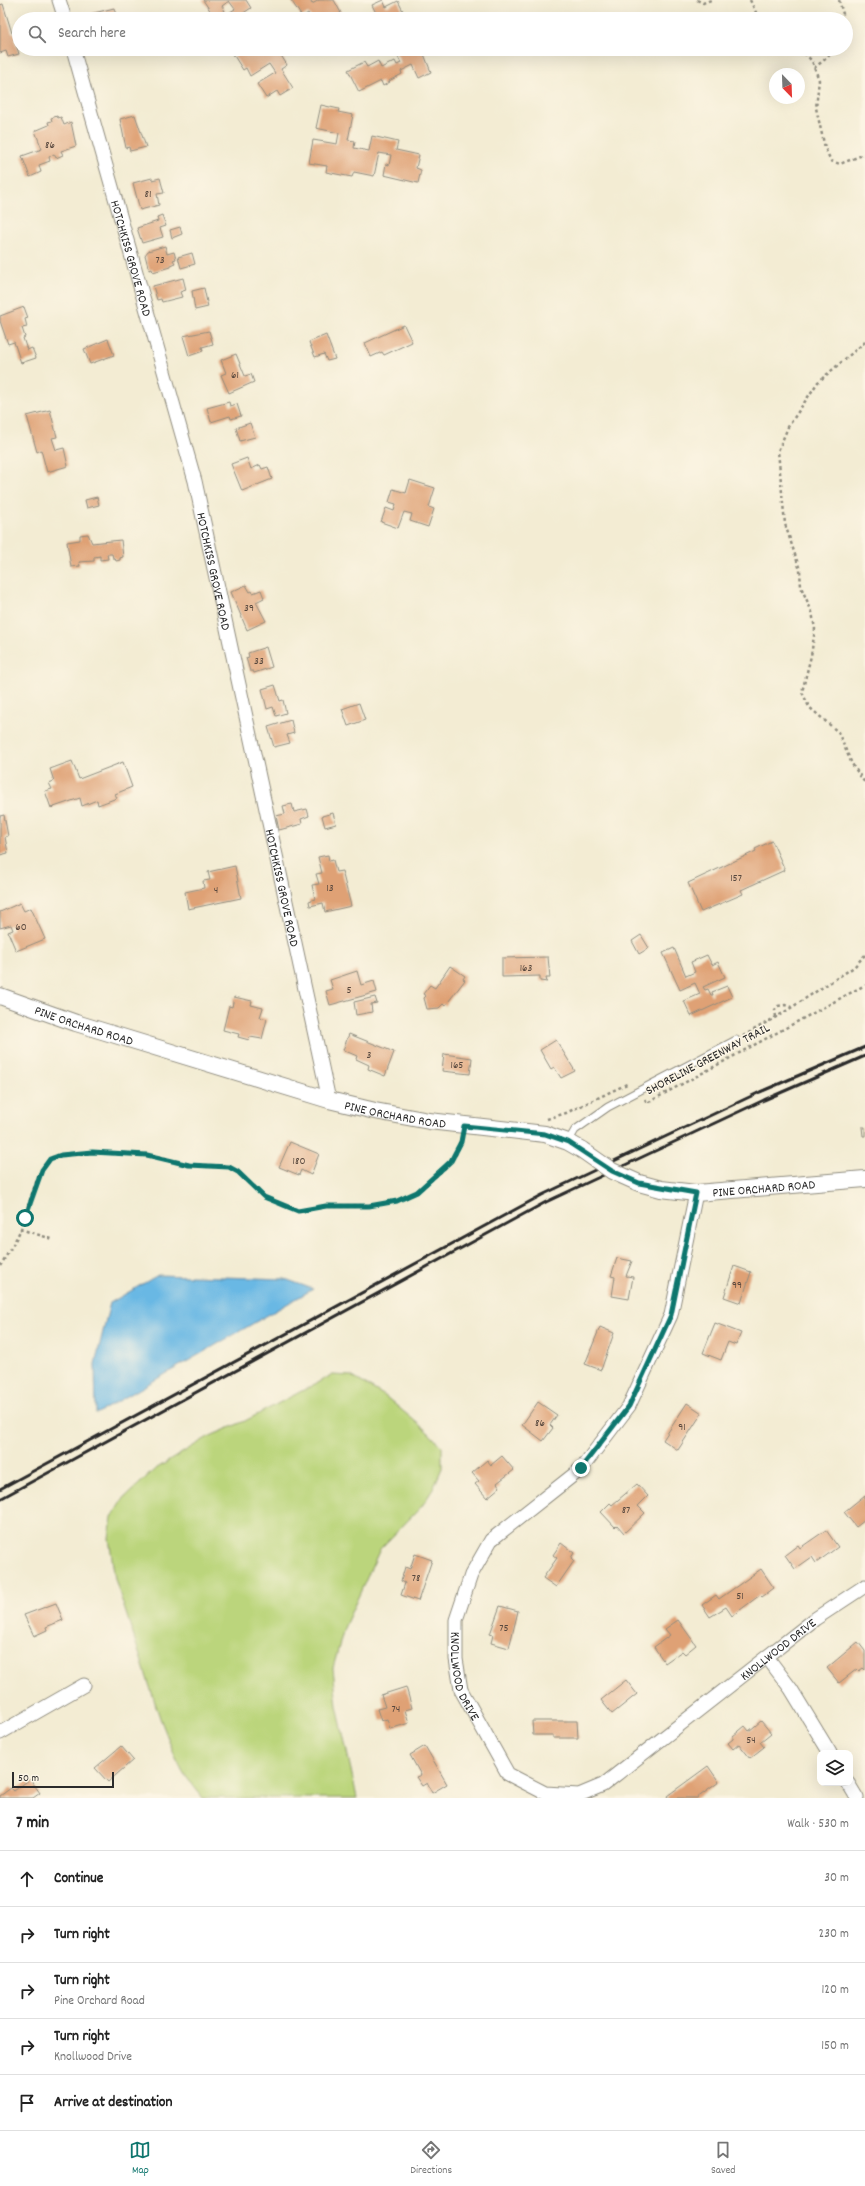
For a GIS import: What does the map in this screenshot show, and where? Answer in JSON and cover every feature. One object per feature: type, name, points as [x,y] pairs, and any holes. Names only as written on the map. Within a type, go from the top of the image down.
[{"type":"street","points":[[59,0],[63,12]]},
{"type":"street","name":"HOTCHKISS GROVE ROAD","points":[[75,56],[195,481],[329,1100]]},
{"type":"street","name":"PINE ORCHARD ROAD","points":[[0,996],[76,1023],[329,1100],[375,1112],[464,1126],[545,1134],[568,1142],[612,1171],[639,1183],[696,1193],[865,1179]]},
{"type":"street","name":"KNOLLWOOD DRIVE","points":[[696,1193],[671,1315],[629,1406],[581,1468],[491,1540],[471,1575],[456,1620],[456,1660],[460,1690],[508,1774],[545,1793],[579,1795],[603,1785],[815,1619],[865,1586]]},
{"type":"street","points":[[767,1657],[791,1690],[828,1750]]},
{"type":"street","points":[[0,1732],[84,1685]]},
{"type":"street","points":[[850,1786],[857,1798]]},
{"type":"lane","points":[[568,1142],[575,1130],[588,1119],[736,1040]]},
{"type":"path","points":[[697,0],[703,3],[711,0]]},
{"type":"path","points":[[750,0],[756,12]]},
{"type":"path","points":[[839,0],[842,12]]},
{"type":"path","points":[[807,56],[812,61],[818,80],[816,108],[825,148],[831,161],[840,164],[865,154]]},
{"type":"path","points":[[814,68],[829,56]]},
{"type":"path","points":[[865,342],[818,382],[788,428],[778,451],[785,524],[800,570],[801,587],[812,612],[815,629],[811,656],[803,680],[802,692],[809,707],[838,732],[852,764],[865,783]]},
{"type":"path","points":[[736,1040],[791,1008],[854,967],[865,955]]},
{"type":"path","name":"SHORELINE GREENWAY TRAIL","points":[[540,1119],[566,1113],[636,1080],[647,1103],[865,986]]},
{"type":"path","points":[[776,1017],[775,1010],[778,1006],[785,1005],[791,1008]]},
{"type":"path","points":[[0,1266],[20,1230],[42,1170],[50,1159],[55,1156],[92,1152],[147,1155],[189,1165],[229,1167],[238,1172],[264,1197],[298,1211],[304,1211],[326,1206],[369,1206],[397,1201],[417,1192],[451,1161],[461,1142],[464,1126]]},
{"type":"path","points":[[20,1230],[52,1239]]},
{"type":"green space","points":[[332,1375],[351,1376],[385,1396],[428,1432],[442,1447],[442,1468],[433,1489],[422,1506],[380,1549],[344,1628],[333,1668],[337,1706],[357,1798],[203,1798],[184,1774],[160,1718],[115,1579],[109,1538],[112,1517],[122,1500],[154,1470],[208,1437],[245,1421]]},
{"type":"water","points":[[158,1275],[285,1279],[313,1289],[96,1414],[95,1364],[110,1303]]},
{"type":"building","points":[[203,0],[246,0],[251,8],[245,12],[230,12],[235,9],[229,1],[222,6],[225,11],[211,12]]},
{"type":"building","points":[[291,0],[310,0],[312,4],[319,0],[334,0],[340,12],[299,12]]},
{"type":"building","points":[[383,0],[386,7],[398,1],[404,12],[376,12],[372,5]]},
{"type":"building","points":[[3,4],[12,33],[12,56],[8,57],[6,51],[0,53],[0,5]]},
{"type":"building","points":[[114,8],[115,12],[98,12]]},
{"type":"building","points":[[234,56],[281,56],[287,65],[281,69],[293,88],[280,96],[277,91],[266,98],[257,84],[275,73],[269,64],[250,76],[246,68],[243,70]]},
{"type":"building","points":[[398,56],[425,56],[431,72],[419,78],[413,65],[401,71],[402,74],[383,86],[381,81],[359,92],[348,70],[364,62],[367,67],[378,61],[381,68],[395,61],[397,65],[401,63]]},
{"type":"building","points":[[321,105],[339,109],[338,112],[353,115],[348,140],[355,141],[354,148],[369,151],[372,136],[398,142],[396,150],[419,155],[416,168],[421,170],[418,183],[384,175],[386,164],[389,165],[391,155],[379,153],[374,176],[354,172],[352,177],[326,172],[327,166],[309,163],[313,140],[337,144],[339,133],[316,128]]},
{"type":"building","points":[[135,115],[146,147],[130,151],[129,147],[126,148],[120,119]]},
{"type":"building","points":[[57,116],[58,118],[61,117],[64,125],[71,122],[76,146],[61,151],[63,155],[56,158],[54,154],[49,157],[50,161],[39,165],[41,172],[30,177],[22,156],[42,149],[35,131],[49,125],[48,122],[52,121],[51,118]]},
{"type":"building","points":[[152,178],[152,180],[160,178],[164,193],[157,194],[159,205],[140,210],[133,183]]},
{"type":"building","points":[[162,215],[166,226],[160,228],[163,237],[142,243],[137,228],[158,221],[157,217]]},
{"type":"building","points":[[180,227],[182,234],[172,238],[170,230]]},
{"type":"building","points":[[165,246],[167,254],[174,252],[176,259],[173,260],[175,263],[170,265],[170,267],[153,272],[152,269],[149,270],[145,255],[148,251]]},
{"type":"building","points":[[192,253],[195,264],[181,268],[178,257]]},
{"type":"building","points":[[183,278],[186,290],[180,292],[182,297],[162,302],[161,299],[157,300],[153,286]]},
{"type":"building","points":[[204,288],[208,307],[195,310],[192,291]]},
{"type":"building","points":[[24,307],[28,318],[25,319],[27,327],[22,328],[25,337],[23,338],[27,350],[32,348],[36,358],[21,363],[14,342],[8,344],[0,321],[0,316]]},
{"type":"building","points":[[404,325],[412,342],[384,355],[382,352],[371,357],[365,343]]},
{"type":"building","points":[[209,331],[213,344],[202,347],[203,351],[189,356],[183,336]]},
{"type":"building","points":[[326,335],[335,359],[327,361],[324,354],[315,357],[309,342]]},
{"type":"building","points":[[108,339],[114,355],[90,364],[84,349]]},
{"type":"building","points":[[236,354],[245,376],[251,374],[254,382],[229,393],[221,375],[226,373],[221,360]]},
{"type":"building","points":[[229,402],[230,406],[237,404],[241,416],[231,419],[230,416],[211,422],[207,408]]},
{"type":"building","points":[[50,410],[57,437],[52,438],[56,450],[64,448],[68,466],[47,472],[41,450],[37,452],[27,416]]},
{"type":"building","points":[[250,423],[255,437],[240,441],[236,428]]},
{"type":"building","points":[[247,458],[251,469],[260,465],[262,469],[268,467],[272,479],[242,491],[231,464]]},
{"type":"building","points":[[410,480],[435,488],[429,507],[434,509],[428,527],[410,521],[412,514],[404,512],[398,528],[381,522],[386,508],[394,511],[396,504],[389,502],[393,489],[406,493]]},
{"type":"building","points":[[97,497],[99,505],[87,508],[85,500]]},
{"type":"building","points":[[88,534],[92,543],[121,540],[123,557],[116,561],[112,554],[107,554],[108,559],[100,560],[100,556],[94,557],[94,561],[79,562],[80,566],[71,567],[67,542],[80,540],[80,535]]},
{"type":"building","points":[[246,585],[250,592],[252,591],[253,593],[261,590],[264,598],[256,602],[266,621],[247,630],[231,592]]},
{"type":"building","points":[[266,647],[272,667],[254,673],[253,671],[250,671],[246,658],[249,657],[248,653]]},
{"type":"building","points":[[275,685],[280,701],[283,700],[286,713],[276,716],[273,707],[267,709],[262,689]]},
{"type":"building","points":[[359,703],[365,720],[348,726],[342,709]]},
{"type":"building","points":[[291,720],[294,733],[287,735],[290,743],[274,747],[268,727]]},
{"type":"building","points":[[72,761],[79,779],[123,762],[132,787],[115,794],[117,798],[98,805],[97,800],[82,806],[80,798],[51,808],[45,791],[52,789],[49,783],[54,781],[50,769]]},
{"type":"building","points":[[292,804],[294,812],[307,809],[309,816],[301,819],[302,824],[279,830],[276,816],[285,814],[283,806]]},
{"type":"building","points":[[333,813],[336,824],[325,827],[322,816]]},
{"type":"building","points":[[4,815],[8,836],[5,837],[8,853],[0,855],[0,816]]},
{"type":"building","points":[[772,841],[785,870],[741,890],[743,894],[701,912],[688,883],[756,851],[755,849]]},
{"type":"building","points":[[328,855],[329,861],[333,860],[336,872],[342,871],[351,906],[325,912],[323,903],[310,906],[309,901],[315,899],[312,885],[319,884],[316,874],[322,873],[318,857]]},
{"type":"building","points":[[235,866],[241,898],[188,909],[185,892],[204,888],[203,881],[210,880],[208,872]]},
{"type":"building","points":[[20,903],[24,911],[31,908],[45,939],[16,951],[8,932],[13,930],[11,925],[0,928],[0,912]]},
{"type":"building","points":[[641,935],[649,948],[639,954],[632,941]]},
{"type":"building","points":[[674,948],[686,976],[695,972],[691,962],[707,955],[712,965],[718,962],[725,977],[703,987],[705,990],[708,989],[711,995],[713,995],[712,992],[727,986],[732,997],[691,1016],[684,1001],[700,994],[695,983],[680,990],[663,953]]},
{"type":"building","points":[[548,957],[550,978],[546,978],[547,982],[540,981],[540,976],[502,977],[502,958]]},
{"type":"building","points":[[450,966],[465,976],[463,979],[465,980],[445,1006],[443,1004],[439,1008],[427,1009],[424,998],[426,996],[423,994],[430,985],[435,988]]},
{"type":"building","points":[[357,971],[361,985],[374,981],[377,992],[330,1005],[326,991],[333,989],[330,980]]},
{"type":"building","points":[[234,997],[252,1001],[251,1005],[263,1008],[260,1017],[267,1019],[262,1039],[250,1037],[249,1040],[238,1037],[239,1034],[223,1030],[229,1006],[232,1007]]},
{"type":"building","points":[[375,997],[377,1003],[371,1004],[372,1012],[356,1015],[354,1002]]},
{"type":"building","points":[[349,1034],[394,1052],[385,1076],[368,1069],[369,1065],[356,1059],[357,1056],[343,1050]]},
{"type":"building","points":[[556,1040],[575,1071],[561,1078],[554,1067],[551,1069],[540,1050]]},
{"type":"building","points":[[444,1054],[472,1058],[470,1074],[442,1071]]},
{"type":"building","points":[[862,1127],[865,1127],[865,1136],[863,1136]]},
{"type":"building","points":[[290,1142],[319,1154],[311,1175],[301,1170],[299,1175],[279,1167]]},
{"type":"building","points":[[617,1258],[632,1261],[626,1276],[633,1277],[629,1299],[612,1296],[615,1277],[611,1276]]},
{"type":"building","points":[[734,1266],[751,1272],[741,1303],[724,1297]]},
{"type":"building","points":[[715,1323],[741,1333],[736,1345],[728,1342],[721,1360],[703,1353]]},
{"type":"building","points":[[600,1327],[614,1333],[601,1370],[585,1364]]},
{"type":"building","points":[[538,1402],[557,1415],[550,1425],[553,1428],[543,1441],[522,1425]]},
{"type":"building","points":[[687,1403],[702,1413],[678,1450],[663,1440]]},
{"type":"building","points":[[502,1456],[514,1470],[497,1483],[500,1487],[487,1498],[475,1484],[479,1481],[472,1473],[487,1460],[491,1465]]},
{"type":"building","points":[[637,1484],[648,1496],[638,1506],[645,1513],[624,1533],[617,1525],[615,1527],[601,1512],[610,1503],[612,1505]]},
{"type":"building","points":[[865,1495],[865,1520],[856,1527],[844,1512]]},
{"type":"building","points":[[826,1530],[838,1547],[816,1563],[812,1557],[795,1569],[785,1555],[798,1545],[800,1548]]},
{"type":"building","points":[[561,1543],[574,1553],[571,1558],[574,1561],[556,1587],[543,1578],[557,1558],[553,1555]]},
{"type":"building","points":[[415,1554],[432,1560],[418,1601],[401,1595],[405,1583],[401,1581],[405,1567],[410,1569]]},
{"type":"building","points":[[761,1569],[774,1588],[762,1597],[760,1595],[732,1616],[726,1607],[710,1617],[702,1605],[716,1595],[719,1599]]},
{"type":"building","points":[[56,1603],[63,1620],[46,1627],[47,1630],[34,1636],[24,1615]]},
{"type":"building","points":[[500,1606],[518,1611],[509,1648],[491,1643],[493,1635],[490,1634]]},
{"type":"building","points":[[678,1620],[696,1645],[685,1654],[682,1651],[665,1663],[654,1647],[670,1635],[665,1629]]},
{"type":"building","points":[[858,1642],[865,1651],[865,1670],[863,1668],[859,1671],[857,1669],[839,1683],[827,1668]]},
{"type":"building","points":[[626,1680],[637,1694],[612,1714],[601,1700]]},
{"type":"building","points":[[406,1687],[412,1708],[405,1710],[409,1723],[390,1729],[387,1719],[381,1721],[377,1709],[385,1707],[381,1695]]},
{"type":"building","points":[[532,1721],[577,1721],[578,1738],[553,1738],[553,1735],[533,1735]]},
{"type":"building","points":[[761,1721],[771,1733],[760,1742],[764,1747],[750,1758],[739,1744],[733,1749],[728,1743],[733,1739],[733,1736],[745,1726],[749,1731]]},
{"type":"building","points":[[121,1746],[133,1760],[108,1782],[95,1768]]},
{"type":"building","points":[[425,1746],[447,1784],[432,1793],[427,1783],[422,1786],[416,1777],[421,1775],[410,1755]]},
{"type":"building","points":[[708,1766],[719,1782],[697,1798],[668,1798],[667,1796]]},
{"type":"building","points":[[30,1779],[40,1793],[33,1798],[0,1798],[0,1796],[11,1788],[14,1791]]},
{"type":"railway","points":[[0,1489],[542,1195],[760,1092],[865,1047]]},
{"type":"railway","points":[[0,1499],[546,1202],[764,1100],[865,1056]]},
{"type":"route","points":[[25,1218],[42,1170],[50,1159],[55,1156],[92,1152],[147,1155],[189,1165],[229,1167],[244,1177],[264,1197],[298,1211],[326,1206],[351,1204],[369,1206],[397,1201],[417,1192],[451,1161],[461,1142],[464,1126],[545,1134],[568,1142],[612,1171],[639,1183],[661,1189],[696,1193],[671,1315],[629,1406],[581,1468]]}]
